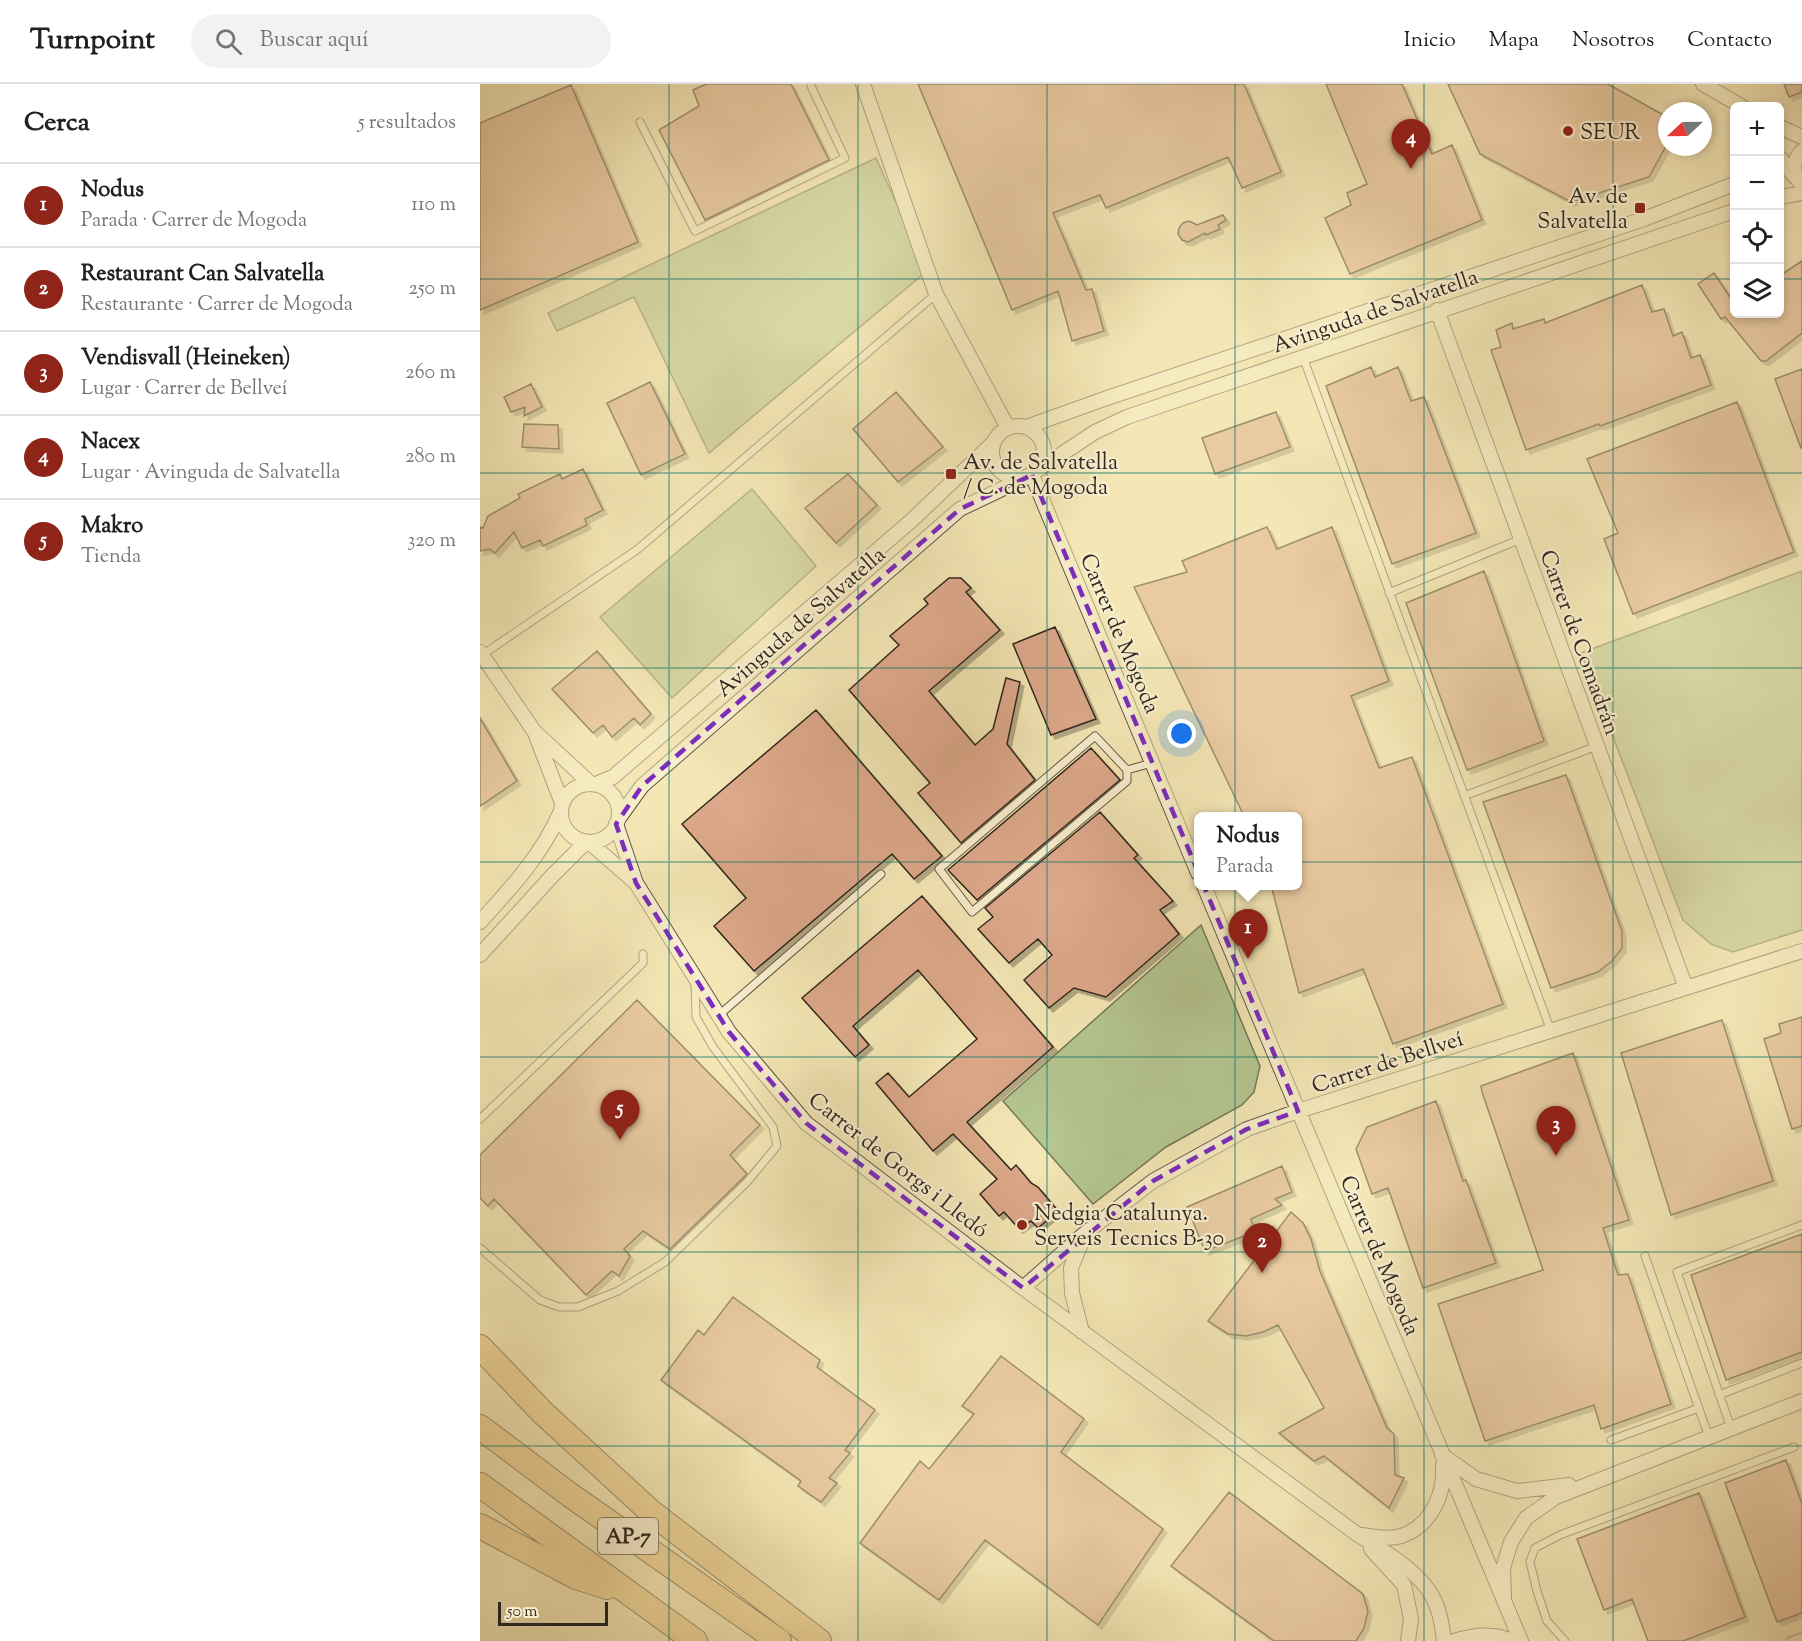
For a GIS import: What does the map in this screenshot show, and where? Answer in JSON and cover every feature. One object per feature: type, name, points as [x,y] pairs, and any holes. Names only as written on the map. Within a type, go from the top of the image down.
[{"type":"highway","points":[[480,1347],[542,1412],[651,1512],[752,1592],[819,1641]]},
{"type":"highway","name":"AP-7","points":[[480,1426],[570,1495],[780,1641]]},
{"type":"highway","name":"AP-7","points":[[480,1485],[695,1641]]},
{"type":"highway","points":[[480,1526],[576,1577],[631,1596]]},
{"type":"street","points":[[863,84],[936,294],[1008,428]]},
{"type":"street","points":[[1703,84],[1730,104]]},
{"type":"street","points":[[1784,129],[1802,137]]},
{"type":"street","points":[[1784,159],[1801,152]]},
{"type":"street","points":[[1799,182],[1794,166],[1801,152]]},
{"type":"street","points":[[1784,165],[1799,182]]},
{"type":"street","name":"Avinguda de Salvatella","points":[[1026,427],[1644,219],[1730,185]]},
{"type":"street","points":[[1784,196],[1802,194]]},
{"type":"street","name":"Avinguda de Salvatella","points":[[618,821],[642,786],[960,509],[1032,474],[1095,432],[1127,417],[1730,212]]},
{"type":"street","name":"Carrer de Comadrán","points":[[1437,310],[1686,988]]},
{"type":"street","points":[[1026,427],[1042,441],[1043,459],[1032,474],[1016,478],[1007,476],[998,469],[993,461],[994,442],[999,434],[1008,428],[1026,427]]},
{"type":"street","name":"Avinguda de Salvatella","points":[[593,784],[613,777],[893,537],[994,442]]},
{"type":"street","name":"Carrer de Mogoda","points":[[1032,474],[1194,863]]},
{"type":"street","points":[[480,955],[552,876],[588,843],[608,837],[618,821],[619,808],[614,796],[606,789],[593,784],[534,731],[481,654]]},
{"type":"street","points":[[534,731],[561,808],[562,824],[569,835],[588,843]]},
{"type":"street","points":[[480,922],[541,851],[565,796],[573,788],[593,784]]},
{"type":"street","name":"Carrer de Gorgs i Lledó","points":[[618,821],[636,884],[718,1016],[806,1123],[1082,1332],[1357,1534],[1404,1564],[1431,1594],[1439,1612],[1444,1641]]},
{"type":"street","name":"Carrer de Gorgs i Lledó","points":[[588,843],[636,884]]},
{"type":"street","name":"Carrer de Mogoda","points":[[1206,890],[1521,1641]]},
{"type":"street","name":"Carrer de Bellveí","points":[[1023,1288],[1084,1234],[1153,1181],[1247,1129],[1802,951]]},
{"type":"street","points":[[1082,1332],[1072,1293],[1071,1268],[1084,1234]]},
{"type":"street","points":[[1504,1605],[1503,1568],[1510,1542],[1526,1518],[1556,1497],[1802,1401]]},
{"type":"street","points":[[1442,1455],[1476,1479],[1517,1491],[1592,1482]]},
{"type":"street","name":"Carrer de Gorgs i Lledó","points":[[1357,1534],[1384,1538],[1405,1534],[1425,1520],[1437,1503],[1444,1479],[1442,1455]]},
{"type":"street","name":"Carrer de Gorgs i Lledó","points":[[1357,1534],[1404,1585],[1411,1619],[1408,1641]]},
{"type":"street","points":[[1454,1641],[1470,1636],[1488,1635],[1503,1637],[1511,1641]]},
{"type":"lane","points":[[640,122],[695,231],[845,158],[812,85]]},
{"type":"lane","points":[[481,654],[638,549],[936,294]]},
{"type":"lane","points":[[1303,357],[1551,1031]]},
{"type":"lane","points":[[1389,592],[1521,539]]},
{"type":"lane","points":[[1095,736],[1127,770],[1127,781],[972,912],[939,869],[1095,736]]},
{"type":"lane","points":[[1464,796],[1597,746]]},
{"type":"lane","points":[[1127,770],[1152,763]]},
{"type":"lane","points":[[718,1016],[881,874]]},
{"type":"lane","points":[[480,1119],[643,963],[643,954]]},
{"type":"lane","points":[[480,1248],[540,1300],[559,1306],[578,1307],[618,1290],[665,1262],[747,1182],[777,1146],[773,1127],[713,1047],[696,1017],[695,977]]},
{"type":"lane","points":[[1731,1428],[1677,1272],[1802,1225]]},
{"type":"lane","points":[[1645,1256],[1709,1437]]},
{"type":"lane","points":[[1719,1395],[1802,1363]]},
{"type":"lane","points":[[1611,1440],[1699,1408]]},
{"type":"lane","points":[[1565,1641],[1547,1621],[1537,1591],[1530,1562],[1535,1548],[1560,1535],[1794,1447]]},
{"type":"lane","points":[[1790,1641],[1802,1637]]},
{"type":"highlighted area","points":[[1032,475],[1298,1111],[1247,1129],[1153,1181],[1023,1288],[806,1123],[729,1032],[636,883],[616,824],[642,786],[960,509]]},
{"type":"green space","points":[[876,158],[927,271],[709,453],[634,297],[557,331],[548,313]]},
{"type":"green space","points":[[752,489],[816,566],[672,698],[600,617]]},
{"type":"green space","points":[[1802,571],[1802,930],[1733,952],[1711,944],[1683,920],[1581,653]]},
{"type":"green space","points":[[1201,925],[1260,1066],[1254,1092],[1242,1105],[1166,1147],[1093,1204],[1003,1101]]},
{"type":"building","points":[[706,84],[791,84],[829,160],[705,220],[659,130],[699,106],[693,90]]},
{"type":"building","points":[[918,84],[1244,84],[1281,172],[1242,188],[1228,157],[1106,208],[1100,195],[1053,213],[1086,290],[1092,289],[1104,331],[1072,341],[1058,291],[1012,310]]},
{"type":"building","points":[[1326,84],[1402,84],[1432,154],[1452,145],[1482,220],[1350,274],[1325,218],[1351,205],[1347,193],[1367,184]]},
{"type":"building","name":"SEUR","points":[[1448,84],[1608,84],[1658,112],[1658,156],[1660,156],[1649,177],[1571,202],[1480,154]]},
{"type":"building","points":[[1784,84],[1802,84],[1802,92],[1789,97]]},
{"type":"building","points":[[571,85],[638,242],[480,310],[480,123]]},
{"type":"building","points":[[1223,215],[1226,220],[1218,225],[1220,229],[1206,235],[1205,233],[1188,242],[1182,240],[1178,234],[1183,223],[1189,221],[1197,225]]},
{"type":"building","points":[[1802,261],[1802,333],[1766,361],[1761,361],[1725,317],[1721,319],[1698,284],[1714,273],[1730,297],[1730,318],[1784,318],[1784,273]]},
{"type":"building","points":[[1642,285],[1652,312],[1664,309],[1673,336],[1682,332],[1691,358],[1700,355],[1711,385],[1600,426],[1599,424],[1526,450],[1491,350],[1501,347],[1496,330],[1512,323],[1513,329],[1544,319],[1545,323]]},
{"type":"building","points":[[1371,367],[1375,377],[1398,367],[1411,401],[1424,397],[1476,533],[1392,564],[1326,386]]},
{"type":"building","points":[[1802,369],[1802,448],[1801,448],[1775,379]]},
{"type":"building","points":[[650,382],[685,454],[641,475],[607,403]]},
{"type":"building","points":[[531,384],[542,407],[524,416],[525,407],[511,412],[504,397]]},
{"type":"building","points":[[896,392],[943,447],[898,482],[853,429]]},
{"type":"building","points":[[1737,402],[1794,552],[1633,614],[1604,539],[1618,533],[1587,459]]},
{"type":"building","points":[[1276,412],[1290,447],[1215,474],[1202,438]]},
{"type":"building","points":[[524,424],[558,425],[559,449],[522,447]]},
{"type":"building","points":[[583,469],[603,510],[585,519],[587,525],[543,546],[540,540],[522,548],[514,532],[495,553],[490,549],[480,551],[480,527],[483,528],[488,516],[520,498],[518,494],[560,474],[562,479]]},
{"type":"building","points":[[848,474],[877,505],[836,543],[805,508]]},
{"type":"building","points":[[1267,527],[1277,549],[1332,527],[1389,681],[1351,696],[1379,768],[1412,757],[1503,1004],[1393,1044],[1363,969],[1299,993],[1272,890],[1302,890],[1302,812],[1242,812],[1134,587],[1187,572],[1182,561]]},
{"type":"building","points":[[1484,571],[1544,741],[1467,770],[1406,603]]},
{"type":"building","points":[[949,578],[961,578],[971,588],[966,592],[1000,630],[929,691],[975,745],[993,729],[1006,678],[1020,682],[1007,744],[1035,780],[961,843],[918,793],[930,783],[849,690],[899,645],[890,636],[928,604],[924,599]]},
{"type":"building","points":[[1055,627],[1096,719],[1051,735],[1013,644]]},
{"type":"building","points":[[597,651],[651,714],[640,725],[634,718],[612,737],[603,725],[593,733],[552,689]]},
{"type":"building","points":[[816,710],[942,856],[914,879],[892,854],[754,971],[714,926],[746,898],[682,824]]},
{"type":"building","points":[[480,718],[517,781],[480,806]]},
{"type":"building","points":[[1091,748],[1120,780],[977,900],[948,870]]},
{"type":"building","points":[[1566,775],[1622,931],[1622,948],[1612,961],[1598,972],[1551,988],[1483,802]]},
{"type":"building","points":[[1100,812],[1138,855],[1134,858],[1173,901],[1160,910],[1179,934],[1106,997],[1074,988],[1049,1008],[1024,980],[1052,955],[1038,939],[1009,963],[978,929],[993,917],[985,908]]},
{"type":"building","points":[[922,896],[1053,1047],[967,1122],[1011,1170],[1016,1165],[1058,1211],[1038,1228],[1031,1221],[1019,1229],[1004,1212],[999,1216],[980,1194],[997,1179],[953,1134],[933,1151],[876,1083],[888,1073],[909,1097],[977,1039],[918,970],[853,1026],[869,1045],[855,1057],[802,998]]},
{"type":"building","points":[[637,1000],[760,1125],[730,1155],[747,1174],[743,1178],[670,1249],[643,1231],[624,1249],[630,1256],[619,1276],[612,1271],[586,1295],[494,1199],[488,1206],[480,1198],[480,1155]]},
{"type":"building","points":[[1802,1017],[1802,1126],[1792,1129],[1764,1039],[1781,1033],[1779,1024]]},
{"type":"building","points":[[1722,1020],[1773,1181],[1671,1215],[1621,1053]]},
{"type":"building","points":[[1573,1053],[1629,1220],[1603,1228],[1618,1275],[1628,1274],[1671,1404],[1601,1429],[1594,1405],[1485,1441],[1438,1304],[1543,1270],[1481,1086]]},
{"type":"building","points":[[1436,1101],[1463,1181],[1466,1180],[1496,1263],[1423,1288],[1388,1188],[1372,1194],[1356,1149],[1367,1127]]},
{"type":"building","points":[[1282,1166],[1292,1192],[1275,1199],[1282,1205],[1251,1219],[1255,1232],[1205,1251],[1187,1207]]},
{"type":"building","points":[[1291,1212],[1303,1223],[1311,1239],[1320,1271],[1387,1428],[1394,1434],[1395,1475],[1404,1478],[1389,1508],[1324,1456],[1314,1461],[1279,1433],[1324,1408],[1278,1325],[1246,1336],[1228,1334],[1208,1321]]},
{"type":"building","points":[[1802,1234],[1802,1352],[1726,1380],[1691,1275]]},
{"type":"building","points":[[733,1297],[820,1360],[817,1367],[875,1410],[845,1450],[850,1453],[829,1478],[837,1483],[821,1502],[798,1486],[801,1481],[661,1380],[698,1330],[704,1335]]},
{"type":"building","points":[[1001,1356],[1084,1419],[1061,1452],[1163,1529],[1098,1625],[985,1540],[939,1600],[860,1543],[920,1461],[929,1469],[974,1414],[962,1406]]},
{"type":"building","points":[[1786,1460],[1802,1504],[1802,1613],[1777,1622],[1725,1483]]},
{"type":"building","points":[[1229,1492],[1363,1594],[1368,1611],[1364,1628],[1356,1641],[1274,1641],[1171,1566]]},
{"type":"building","points":[[1699,1493],[1745,1617],[1683,1641],[1648,1641],[1632,1599],[1604,1610],[1577,1539]]},
{"type":"place","name":"SEUR","points":[[1568,131]]},
{"type":"place","name":"Nacex","points":[[1411,169]]},
{"type":"place","name":"Av. de Salvatella","points":[[1640,208]]},
{"type":"place","name":"Av. de Salvatella / C. de Mogoda","points":[[951,474]]},
{"type":"place","name":"Nodus","points":[[1248,959]]},
{"type":"place","name":"Makro","points":[[620,1140]]},
{"type":"place","name":"Vendisvall (Heineken)","points":[[1556,1156]]},
{"type":"place","name":"Nedgia Catalunya. Serveis Tecnics B-30","points":[[1022,1225]]},
{"type":"place","name":"Restaurant Can Salvatella","points":[[1262,1273]]}]
